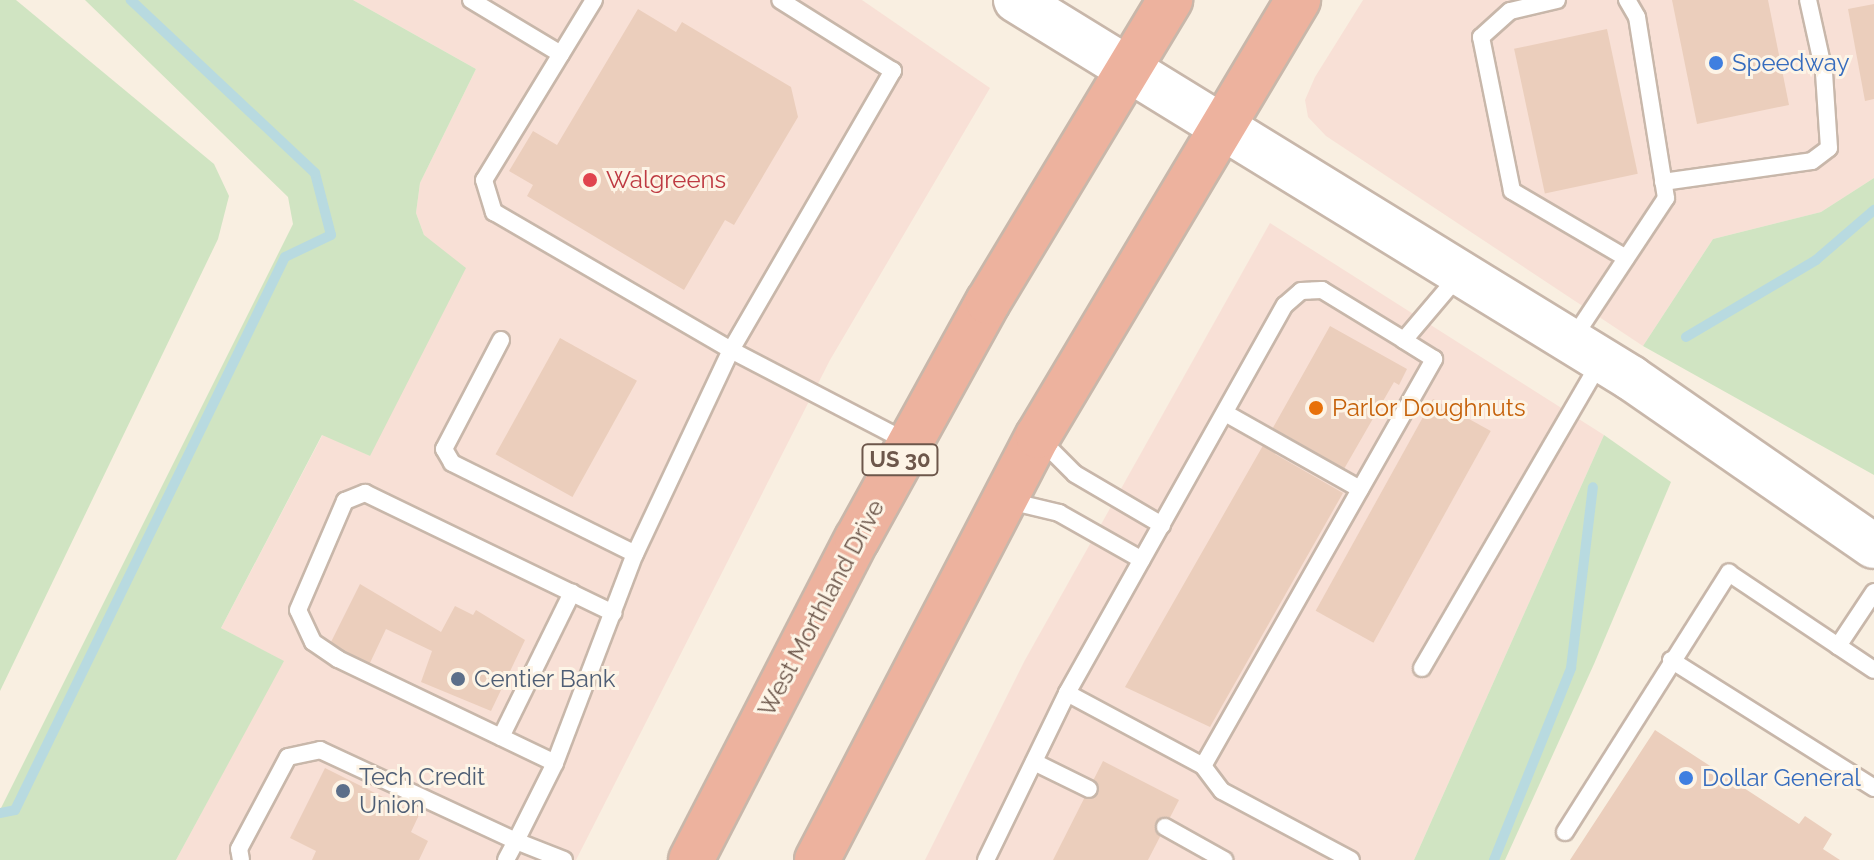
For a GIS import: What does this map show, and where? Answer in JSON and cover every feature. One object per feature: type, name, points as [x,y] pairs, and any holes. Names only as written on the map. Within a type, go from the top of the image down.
[{"type":"highway","name":"US 30","points":[[1128,71],[1170,0]]},
{"type":"highway","points":[[823,856],[1038,436],[1298,0]]},
{"type":"highway","name":"West Morthland Drive","points":[[691,860],[910,443],[1128,71]]},
{"type":"main road","points":[[1016,0],[1586,351],[1874,546]]},
{"type":"lane","points":[[471,0],[561,54]]},
{"type":"lane","points":[[594,0],[484,180],[494,212],[731,350],[910,443]]},
{"type":"lane","points":[[506,860],[555,763],[635,554],[731,350],[893,71],[780,0]]},
{"type":"lane","points":[[1557,0],[1510,11],[1481,37],[1512,191],[1626,258]]},
{"type":"lane","points":[[1422,668],[1586,351],[1626,258],[1666,198],[1637,17],[1627,0]]},
{"type":"lane","points":[[1663,182],[1812,161],[1829,148],[1824,72],[1808,0]]},
{"type":"lane","points":[[1404,340],[1461,273]]},
{"type":"lane","points":[[986,860],[1067,693],[1285,305],[1301,291],[1322,290],[1434,359],[1203,766]]},
{"type":"lane","points":[[501,340],[444,449],[452,463],[635,554]]},
{"type":"lane","points":[[1225,413],[1360,489]]},
{"type":"lane","points":[[1038,436],[1075,474],[1162,525]]},
{"type":"lane","points":[[555,763],[313,642],[298,610],[345,501],[365,493],[613,613]]},
{"type":"lane","points":[[1004,500],[1059,513],[1142,560]]},
{"type":"lane","points":[[1565,832],[1671,660],[1729,573],[1874,670]]},
{"type":"lane","points":[[1838,646],[1874,592]]},
{"type":"lane","points":[[501,737],[572,593]]},
{"type":"lane","points":[[1671,660],[1874,788]]},
{"type":"lane","points":[[1067,693],[1203,766],[1222,791],[1331,855],[1351,860]]},
{"type":"lane","points":[[241,860],[239,849],[288,757],[320,750],[516,841],[564,860]]},
{"type":"lane","points":[[1034,762],[1089,789]]},
{"type":"lane","points":[[1165,827],[1224,860]]},
{"type":"shaded area","points":[[353,0],[862,0],[990,88],[830,360],[576,860],[176,860],[283,661],[221,628],[323,434],[370,456],[424,235],[416,213],[420,183],[476,69]]},
{"type":"shaded area","points":[[1363,0],[1874,0],[1874,178],[1821,212],[1713,239],[1643,346],[1326,136],[1308,117],[1305,100],[1315,77]]},
{"type":"shaded area","points":[[1270,223],[1604,435],[1414,860],[925,860],[1025,660]]},
{"type":"green space","points":[[0,0],[16,0],[214,164],[229,196],[218,239],[0,691]]},
{"type":"green space","points":[[85,0],[353,0],[476,69],[420,183],[416,213],[424,235],[466,268],[370,456],[322,435],[221,628],[284,661],[176,860],[0,860],[0,810],[293,224],[288,197]]},
{"type":"green space","points":[[1874,178],[1874,475],[1643,346],[1713,239],[1821,212]]},
{"type":"green space","points":[[1604,435],[1671,482],[1594,664],[1505,860],[1414,860]]},
{"type":"building","points":[[1672,0],[1768,0],[1789,105],[1697,124]]},
{"type":"building","points":[[1874,4],[1874,99],[1865,101],[1848,9]]},
{"type":"building","name":"Walgreens","points":[[638,9],[676,32],[682,22],[791,87],[798,117],[734,225],[725,220],[684,290],[527,196],[533,185],[509,171],[533,131],[557,145]]},
{"type":"building","points":[[1607,29],[1638,174],[1545,194],[1514,49]]},
{"type":"building","points":[[1330,326],[1407,369],[1399,385],[1394,382],[1344,469],[1287,437],[1284,441],[1270,433]]},
{"type":"building","points":[[560,338],[637,381],[572,497],[496,454]]},
{"type":"building","points":[[1433,399],[1491,431],[1373,643],[1316,611]]},
{"type":"building","points":[[1265,442],[1278,450],[1275,454],[1343,493],[1210,727],[1125,687]]},
{"type":"building","points":[[360,584],[441,632],[455,606],[473,615],[476,610],[525,640],[491,711],[421,682],[432,651],[386,629],[369,665],[329,646]]},
{"type":"building","points":[[1655,730],[1799,824],[1805,816],[1832,834],[1823,849],[1840,860],[1570,860]]},
{"type":"building","points":[[1103,761],[1179,800],[1148,860],[1053,860]]},
{"type":"building","name":"Tech Credit Union","points":[[325,768],[419,815],[411,832],[428,841],[419,860],[312,860],[316,851],[290,838]]},
{"type":"waterway","points":[[0,813],[15,810],[285,257],[331,235],[315,173],[131,0]]},
{"type":"waterway","points":[[1686,337],[1816,260],[1874,210]]},
{"type":"waterway","points":[[1494,860],[1571,668],[1593,487]]},
{"type":"place","name":"Speedway","points":[[1716,63]]},
{"type":"place","name":"Walgreens","points":[[590,180]]},
{"type":"place","name":"Parlor Doughnuts","points":[[1316,408]]},
{"type":"place","name":"Centier Bank","points":[[458,679]]},
{"type":"place","name":"Dollar General","points":[[1686,778]]},
{"type":"place","name":"Tech Credit Union","points":[[343,791]]}]
